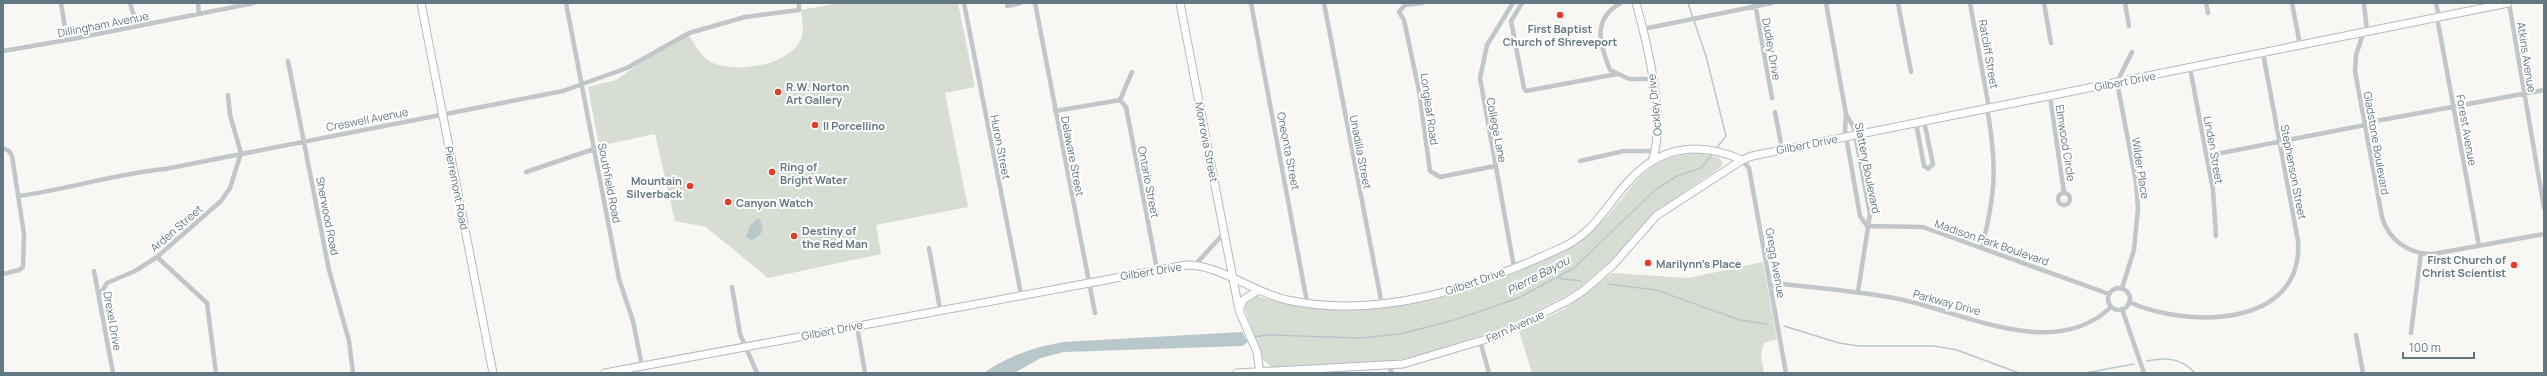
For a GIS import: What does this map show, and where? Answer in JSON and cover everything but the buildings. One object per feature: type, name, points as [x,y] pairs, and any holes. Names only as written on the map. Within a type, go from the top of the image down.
[{"type":"street","points":[[61,3],[67,40]]},
{"type":"street","points":[[130,3],[137,26]]},
{"type":"street","points":[[198,3],[199,14]]},
{"type":"street","name":"Dillingham Avenue","points":[[3,50],[67,40],[254,3]]},
{"type":"street","name":"Pierremont Road","points":[[422,3],[493,373]]},
{"type":"street","name":"Southfield Road","points":[[566,3],[620,279],[633,321],[642,366]]},
{"type":"street","name":"Creswell Avenue","points":[[19,196],[64,189],[127,174],[563,91],[622,70],[669,42],[696,31],[745,17],[799,10],[798,3]]},
{"type":"street","name":"Huron Street","points":[[964,3],[1020,294]]},
{"type":"street","points":[[1007,6],[1021,3]]},
{"type":"street","name":"Delaware Street","points":[[1035,3],[1095,313]]},
{"type":"street","name":"Monrovia Street","points":[[1180,3],[1234,280]]},
{"type":"street","name":"Oneonta Street","points":[[1251,3],[1307,302]]},
{"type":"street","name":"Unadilla Street","points":[[1324,3],[1382,305]]},
{"type":"street","name":"Longleaf Road","points":[[1422,3],[1405,4],[1399,12],[1404,20],[1417,78],[1430,171],[1443,177],[1495,166]]},
{"type":"street","name":"College Lane","points":[[1513,3],[1487,45],[1480,66],[1480,89],[1514,267]]},
{"type":"street","points":[[1522,3],[1511,21],[1524,88],[1526,91],[1617,74]]},
{"type":"street","points":[[1612,3],[1600,26],[1602,43],[1610,70],[1629,79],[1652,79]]},
{"type":"street","points":[[1607,12],[1621,3]]},
{"type":"street","name":"Ockley Drive","points":[[1636,3],[1643,29],[1652,79],[1658,130],[1656,152],[1652,161]]},
{"type":"street","points":[[1643,29],[1755,5],[1772,3]]},
{"type":"street","name":"Slattery Boulevard","points":[[1826,3],[1846,114],[1846,137],[1860,216],[1867,226]]},
{"type":"street","points":[[1898,3],[1911,72]]},
{"type":"street","name":"Ratcliff Street","points":[[1970,3],[1993,142],[1995,180],[1990,214],[1982,247]]},
{"type":"street","points":[[2044,3],[2051,44]]},
{"type":"street","points":[[2125,3],[2129,26]]},
{"type":"street","points":[[2206,3],[2208,13]]},
{"type":"street","points":[[2292,3],[2300,45]]},
{"type":"street","name":"Gladstone Boulevard","points":[[2364,3],[2366,31],[2354,63],[2384,223],[2393,238],[2408,249],[2421,253]]},
{"type":"street","name":"Forest Avenue","points":[[2436,3],[2453,107],[2479,246]]},
{"type":"street","name":"Gilbert Drive","points":[[1742,160],[1782,149],[2508,3]]},
{"type":"street","name":"Atkins Avenue","points":[[2508,3],[2544,208]]},
{"type":"street","name":"Dudley Drive","points":[[1755,5],[1772,98]]},
{"type":"street","points":[[2117,82],[2132,52]]},
{"type":"street","name":"Stephenson Street","points":[[2129,302],[2148,310],[2172,315],[2219,316],[2259,308],[2275,300],[2284,292],[2294,276],[2299,252],[2263,53]]},
{"type":"street","name":"Sherwood Road","points":[[288,61],[305,140],[329,270],[350,341],[353,373]]},
{"type":"street","name":"Linden Street","points":[[2190,68],[2214,199],[2216,236]]},
{"type":"street","points":[[1055,111],[1120,100],[1132,72]]},
{"type":"street","name":"Wilder Place","points":[[2117,82],[2136,182],[2138,208],[2134,250],[2122,288]]},
{"type":"street","points":[[2206,156],[2544,90]]},
{"type":"street","points":[[228,95],[230,115],[240,153]]},
{"type":"street","name":"Elmwood Circle","points":[[2050,96],[2060,156],[2064,193]]},
{"type":"street","name":"Ontario Street","points":[[1120,100],[1126,107],[1157,269]]},
{"type":"street","points":[[1775,112],[1782,149]]},
{"type":"street","name":"Slattery Boulevard","points":[[1846,114],[1855,135],[1870,214],[1858,292]]},
{"type":"street","points":[[1916,123],[1924,166],[1928,169],[1933,164],[1924,121]]},
{"type":"street","points":[[3,148],[9,150],[12,156],[24,234],[24,264],[20,270],[3,274]]},
{"type":"street","points":[[526,172],[594,149]]},
{"type":"street","points":[[1652,161],[1675,150],[1711,151],[1742,160]]},
{"type":"street","points":[[1580,161],[1624,151],[1656,152]]},
{"type":"street","name":"Arden Street","points":[[100,294],[107,283],[135,271],[157,257],[225,196],[232,184],[240,153]]},
{"type":"street","name":"Gregg Avenue","points":[[1742,160],[1749,168],[1786,373]]},
{"type":"street","name":"Fern Avenue","points":[[1237,373],[1391,370],[1514,329],[1583,291],[1614,265],[1656,216],[1742,160]]},
{"type":"street","name":"Gilbert Drive","points":[[605,373],[1020,294],[1157,269],[1195,265],[1214,270],[1258,291],[1288,300],[1329,306],[1382,305],[1431,296],[1514,267],[1564,246],[1584,234],[1601,219],[1626,184],[1652,161]]},
{"type":"street","name":"Madison Park Boulevard","points":[[1867,226],[1917,226],[1982,247],[2109,294]]},
{"type":"street","points":[[1195,265],[1225,232]]},
{"type":"street","points":[[2411,333],[2421,253],[2433,254],[2544,234]]},
{"type":"street","points":[[929,248],[940,310]]},
{"type":"street","points":[[157,257],[207,303],[216,373]]},
{"type":"street","name":"Drexel Drive","points":[[94,271],[100,294],[113,373]]},
{"type":"street","points":[[1234,280],[1240,313],[1256,352],[1260,372]]},
{"type":"street","name":"Parkway Drive","points":[[1771,286],[1782,284],[1858,292],[1895,298],[2005,327],[2037,333],[2076,329],[2100,318],[2111,307]]},
{"type":"street","points":[[732,286],[740,334],[757,373]]},
{"type":"street","points":[[2122,288],[2128,293],[2129,302],[2122,309],[2111,307],[2108,302],[2109,294],[2114,289],[2122,288]]},
{"type":"street","points":[[1240,313],[1243,300],[1258,291]]},
{"type":"street","points":[[2122,309],[2144,373]]},
{"type":"street","points":[[857,326],[865,373]]},
{"type":"street","points":[[2356,335],[2363,373]]},
{"type":"street","points":[[1480,341],[1489,373]]},
{"type":"shaded area","points":[[839,3],[958,3],[975,87],[945,93],[968,207],[876,225],[881,254],[768,278],[706,227],[675,221],[655,134],[599,146],[588,87],[616,80],[653,54],[689,35],[702,54],[713,63],[723,66],[747,67],[773,62],[793,50],[800,41],[803,30],[801,10]]},
{"type":"shaded area","points":[[1700,153],[1719,158],[1723,162],[1721,167],[1652,214],[1616,256],[1577,290],[1499,330],[1410,358],[1373,363],[1273,368],[1263,360],[1243,304],[1254,295],[1287,303],[1320,308],[1352,309],[1414,302],[1477,285],[1561,252],[1590,233],[1604,220],[1636,181],[1647,171],[1661,162],[1678,156]]},
{"type":"shaded area","points":[[757,219],[760,219],[763,228],[760,235],[752,240],[746,237],[750,226]]},
{"type":"shaded area","points":[[1763,262],[1777,339],[1764,343],[1761,356],[1764,373],[1532,373],[1519,331],[1564,309],[1613,273],[1688,278]]},
{"type":"shaded area","points":[[1242,332],[1248,342],[1242,346],[1064,352],[1041,358],[1014,373],[984,373],[1002,362],[1022,353],[1063,342]]},
{"type":"waterway","name":"Pierre Bayou","points":[[1688,3],[1706,56],[1726,136],[1715,150]]},
{"type":"waterway","name":"Pierre Bayou","points":[[1254,337],[1267,335],[1360,338],[1400,334],[1458,319],[1518,298],[1574,268],[1655,190],[1677,176],[1701,168],[1713,153]]},
{"type":"waterway","points":[[1557,278],[1581,281]]},
{"type":"waterway","points":[[1608,284],[1656,290],[1740,320],[1767,324]]},
{"type":"waterway","points":[[1784,326],[1839,343],[1859,346],[1934,346],[1957,350],[2019,373]]},
{"type":"waterway","points":[[2147,361],[2161,359],[2173,360],[2184,364],[2195,373]]},
{"type":"waterway","points":[[2085,373],[2134,364]]},
{"type":"place","name":"First Baptist Church of Shreveport","points":[[1560,15]]},
{"type":"place","name":"R.W. Norton Art Gallery","points":[[778,92]]},
{"type":"place","name":"Il Porcellino","points":[[815,125]]},
{"type":"place","name":"Ring of Bright Water","points":[[772,172]]},
{"type":"place","name":"Mountain Silverback","points":[[690,186]]},
{"type":"place","name":"Canyon Watch","points":[[728,202]]},
{"type":"place","name":"Destiny of the Red Man","points":[[794,236]]},
{"type":"place","name":"Marilynn's Place","points":[[1648,263]]},
{"type":"place","name":"First Church of Christ Scientist","points":[[2514,265]]}]
